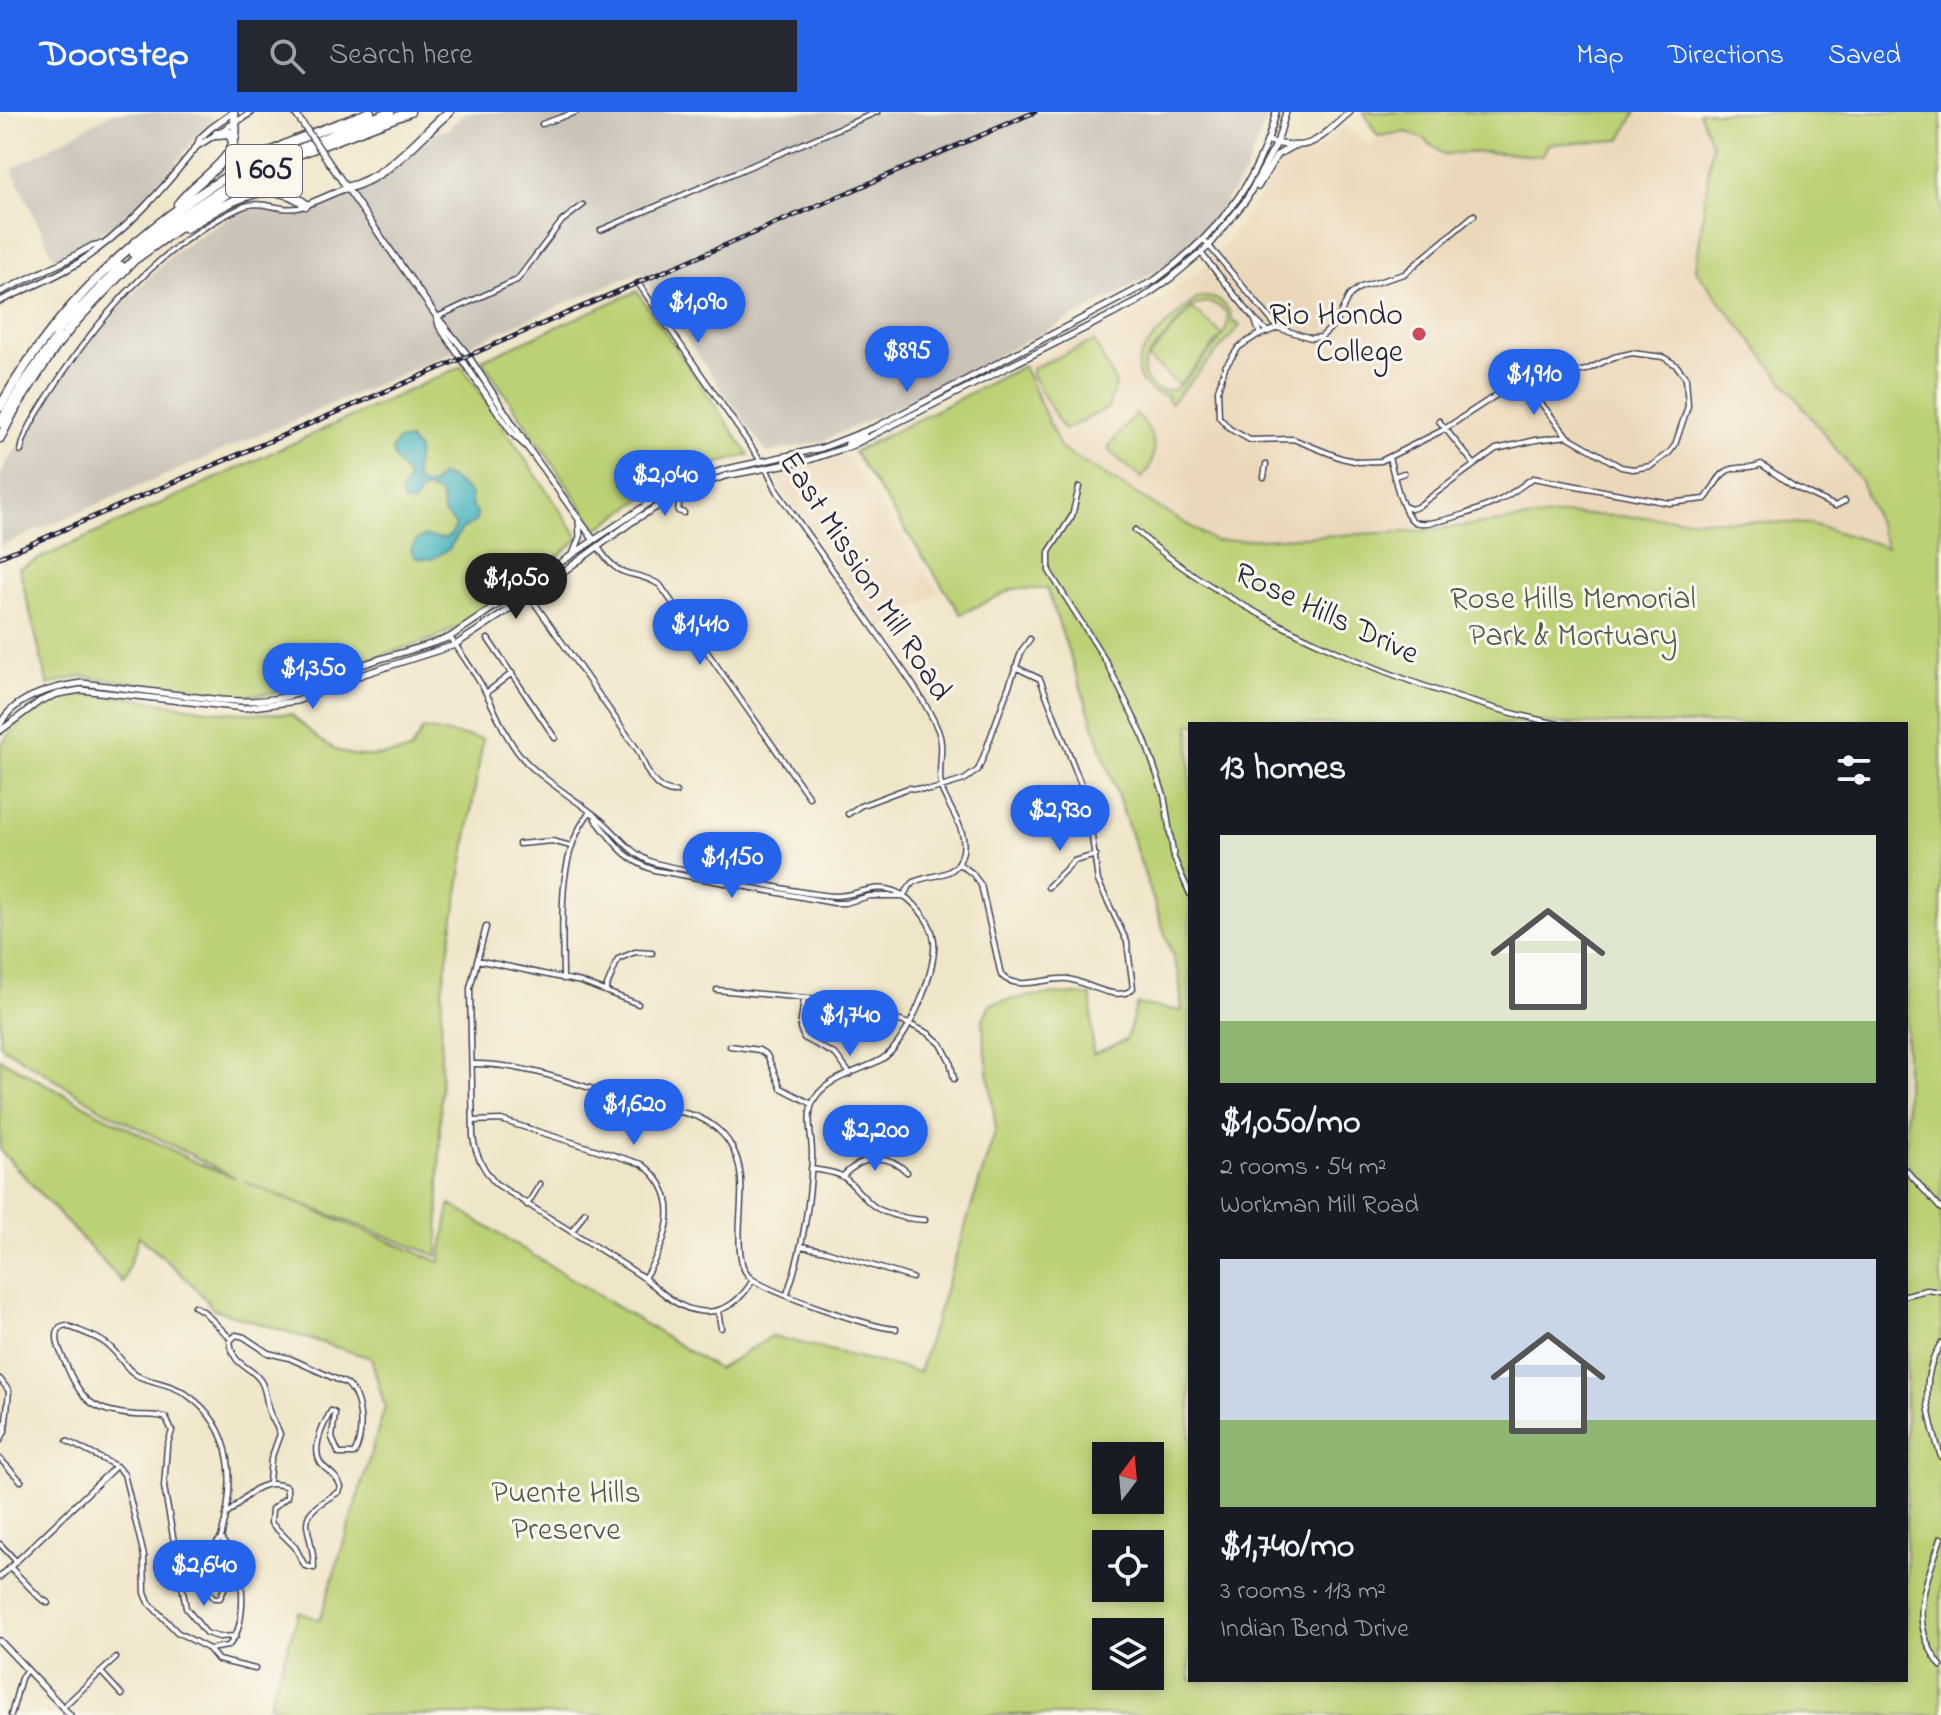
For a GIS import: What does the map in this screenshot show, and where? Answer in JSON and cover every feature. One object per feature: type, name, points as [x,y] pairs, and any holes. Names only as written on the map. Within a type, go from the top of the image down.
[{"type":"highway","name":"I 605","points":[[0,407],[25,366],[71,305],[125,250],[174,210],[280,147],[370,112]]},
{"type":"highway","points":[[0,420],[66,324],[114,273],[168,226],[257,168],[390,112]]},
{"type":"highway","name":"I 605","points":[[0,438],[16,407],[56,346],[134,260],[226,194],[283,160],[410,112]]},
{"type":"highway","points":[[346,188],[390,168],[449,112]]},
{"type":"highway","points":[[174,210],[185,195],[222,163],[233,143],[234,115]]},
{"type":"highway","points":[[217,134],[230,133],[233,143]]},
{"type":"highway","points":[[0,420],[49,343],[98,285],[150,236],[207,195],[211,186]]},
{"type":"highway","points":[[134,260],[237,199],[257,193],[283,191],[306,205]]},
{"type":"main road","points":[[197,146],[200,138],[211,128],[234,115],[252,112]]},
{"type":"main road","points":[[847,448],[848,443],[878,426],[1155,280],[1204,240],[1238,199],[1269,141],[1276,112]]},
{"type":"main road","points":[[0,728],[6,716],[31,698],[53,689],[82,683],[243,702],[302,692],[363,665],[450,637],[573,553],[640,516],[672,492],[725,476],[809,460],[847,448],[1137,302],[1201,254],[1253,190],[1277,143],[1286,112]]},
{"type":"main road","points":[[1269,141],[1293,146],[1318,141],[1350,112]]},
{"type":"main road","points":[[294,113],[437,317],[439,326],[513,434],[528,448],[595,542]]},
{"type":"main road","points":[[0,301],[76,264],[144,209],[197,146],[217,134],[234,115]]},
{"type":"main road","points":[[1253,190],[1259,187],[1277,155],[1293,146]]},
{"type":"main road","points":[[306,205],[346,188]]},
{"type":"main road","points":[[0,292],[101,244]]},
{"type":"main road","points":[[0,728],[40,701],[81,690],[244,708],[282,705],[312,696],[383,667],[455,645],[530,596],[595,542],[672,492],[723,470],[822,448],[878,426]]},
{"type":"main road","points":[[573,553],[580,537],[579,518]]},
{"type":"main road","points":[[0,1641],[70,1715]]},
{"type":"street","points":[[542,124],[576,112]]},
{"type":"street","points":[[601,230],[877,112]]},
{"type":"street","points":[[21,451],[38,411],[81,347],[129,291],[163,259],[225,216],[251,204],[267,204],[291,211],[306,205]]},
{"type":"street","points":[[437,317],[517,280],[552,232],[583,205]]},
{"type":"street","points":[[1204,240],[1278,328],[1311,338],[1321,337],[1335,324],[1349,296],[1355,291],[1404,274],[1474,215]]},
{"type":"street","points":[[1196,247],[1268,332]]},
{"type":"street","name":"East Mission Mill Road","points":[[638,283],[762,462],[777,491],[889,650],[932,718],[942,748],[939,778],[942,788]]},
{"type":"street","points":[[1255,320],[1260,335]]},
{"type":"street","points":[[1278,328],[1239,347],[1231,357],[1220,380],[1219,417],[1230,429],[1250,440],[1293,439],[1359,462],[1381,461],[1470,415],[1501,391],[1524,382],[1586,370],[1614,357],[1632,353],[1663,357],[1673,362],[1686,378],[1689,398],[1681,431],[1669,453],[1651,466],[1633,469],[1621,467],[1567,436],[1524,382]]},
{"type":"street","points":[[1439,421],[1474,464]]},
{"type":"street","points":[[1404,506],[1411,509],[1417,507],[1496,449],[1567,436]]},
{"type":"street","points":[[1389,457],[1404,506],[1413,521],[1419,523],[1441,521],[1496,502],[1533,478],[1669,503],[1687,503],[1705,499],[1721,475],[1731,468],[1754,468],[1761,464],[1823,502],[1835,506],[1845,501]]},
{"type":"street","points":[[1264,477],[1266,464]]},
{"type":"street","points":[[1395,476],[1404,473]]},
{"type":"street","points":[[1079,487],[1072,516],[1048,556],[1049,571],[1107,663],[1144,738],[1164,795],[1174,858],[1188,890]]},
{"type":"street","points":[[672,492],[678,504]]},
{"type":"street","name":"Rose Hills Drive","points":[[1135,530],[1190,574],[1270,619],[1325,645],[1456,696],[1551,722]]},
{"type":"street","points":[[595,542],[611,567],[660,585],[809,797]]},
{"type":"street","points":[[524,588],[639,752],[653,781],[663,790],[676,792]]},
{"type":"street","points":[[450,637],[486,693],[498,723],[528,764],[590,812],[631,850],[652,862],[821,894],[846,895],[878,888],[898,892],[923,915],[934,940],[928,977],[909,1024],[893,1051],[820,1093],[812,1104],[811,1169],[801,1246],[787,1294]]},
{"type":"street","points":[[488,639],[555,738]]},
{"type":"street","points":[[848,814],[860,806],[908,788],[942,788],[964,780],[978,770],[1015,667],[1030,639]]},
{"type":"street","points":[[959,864],[972,873],[981,885],[1001,975],[1006,981],[1015,984],[1065,979],[1115,994],[1130,993],[1133,988],[1127,942],[1098,881],[1087,800],[1040,679],[1015,667]]},
{"type":"street","points":[[486,693],[512,673]]},
{"type":"street","points":[[590,812],[622,854],[654,870],[845,903],[870,896],[903,896],[914,883],[946,873],[959,864],[963,843],[957,816],[947,803],[942,788]]},
{"type":"street","points":[[563,979],[561,921],[571,846],[579,826],[590,812]]},
{"type":"street","points":[[519,844],[552,841],[571,846]]},
{"type":"street","points":[[1048,887],[1074,861],[1096,855]]},
{"type":"street","points":[[486,927],[470,988],[475,1152],[487,1174],[527,1205],[644,1278],[680,1306],[697,1311],[718,1311],[743,1295],[753,1280]]},
{"type":"street","points":[[605,991],[618,959],[635,952],[652,953]]},
{"type":"street","points":[[477,960],[563,979],[638,1004]]},
{"type":"street","points":[[717,990],[849,1003],[909,1024],[928,1033],[941,1044],[950,1061],[954,1079]]},
{"type":"street","points":[[804,999],[800,1028],[804,1038],[836,1055],[850,1074]]},
{"type":"street","points":[[730,1046],[759,1050],[767,1055],[781,1088],[812,1104]]},
{"type":"street","points":[[472,1064],[515,1066],[709,1122],[728,1141],[740,1173],[740,1256],[744,1271],[753,1280],[787,1294],[849,1317],[896,1329]]},
{"type":"street","points":[[473,1121],[501,1120],[642,1164],[650,1170],[663,1187],[669,1209],[663,1243],[644,1278]]},
{"type":"street","points":[[843,1176],[853,1166],[870,1159],[891,1160],[907,1172]]},
{"type":"street","points":[[811,1169],[832,1171],[843,1176],[879,1210],[913,1220],[925,1220]]},
{"type":"street","points":[[1908,1172],[1941,1209]]},
{"type":"street","points":[[527,1205],[540,1184]]},
{"type":"street","points":[[572,1232],[585,1212]]},
{"type":"street","points":[[801,1246],[912,1278]]},
{"type":"street","points":[[1908,1295],[1927,1290],[1941,1292]]},
{"type":"street","points":[[194,1306],[231,1339]]},
{"type":"street","points":[[718,1311],[721,1328]]},
{"type":"street","points":[[209,1553],[223,1567],[226,1584],[220,1598],[214,1598],[204,1588],[201,1576],[205,1557],[221,1538],[227,1514],[231,1463],[208,1413],[185,1392],[137,1377],[106,1343],[66,1325],[57,1330],[59,1350],[75,1389],[92,1404],[112,1412],[166,1418],[172,1431],[167,1446],[164,1487],[186,1608],[206,1633],[219,1637],[236,1636]]},
{"type":"street","points":[[227,1514],[254,1490],[269,1482],[287,1487],[289,1492],[272,1509],[271,1523],[295,1547],[305,1566],[314,1568],[305,1527],[308,1515],[317,1503],[339,1492],[341,1487],[335,1476],[319,1463],[316,1450],[328,1416],[334,1411],[334,1446],[339,1454],[354,1454],[362,1424],[353,1392],[347,1384],[289,1358],[268,1353],[236,1335],[230,1345],[236,1361],[263,1384],[270,1415],[280,1434],[271,1459],[269,1482]]},
{"type":"street","points":[[1941,1343],[1930,1364],[1926,1393],[1926,1408],[1941,1457]]},
{"type":"street","points":[[0,1379],[9,1391],[5,1431],[0,1441]]},
{"type":"street","points":[[67,1441],[116,1466],[126,1477],[144,1556],[147,1598],[177,1632],[209,1649],[218,1660],[255,1669]]},
{"type":"street","points":[[0,1459],[21,1481]]},
{"type":"street","points":[[0,1577],[116,1466]]},
{"type":"street","points":[[209,1649],[228,1646],[241,1623],[236,1562],[221,1538]]},
{"type":"street","points":[[1941,1538],[1920,1606],[1926,1642],[1941,1666]]},
{"type":"street","points":[[0,1544],[16,1561]]},
{"type":"street","points":[[10,1567],[48,1603]]},
{"type":"street","points":[[63,1707],[116,1658]]},
{"type":"street","points":[[11,1715],[21,1678],[27,1669]]},
{"type":"street","points":[[101,1672],[122,1695]]},
{"type":"shaded area","points":[[114,112],[186,112],[214,118],[198,133],[158,187],[122,219],[55,260],[12,169]]},
{"type":"shaded area","points":[[466,112],[1269,112],[1244,175],[1211,221],[1177,258],[1118,294],[905,403],[823,441],[767,453],[639,272],[0,546],[0,477],[6,464],[80,353],[116,311],[175,252],[232,215],[261,207],[294,217],[367,185],[404,161],[439,130],[446,131]]},
{"type":"shaded area","name":"Rio Hondo College","points":[[1636,112],[1699,112],[1712,144],[1696,270],[1861,481],[1888,547],[1811,524],[1568,514],[1421,531],[1215,541],[1061,449],[1023,366],[1160,301],[1199,271],[1223,247],[1260,197],[1278,158],[1288,152],[1317,151],[1342,129],[1348,129],[1371,146],[1378,136],[1407,132],[1422,138],[1443,154],[1620,140]]},
{"type":"shaded area","points":[[845,455],[939,593],[882,629],[782,490],[776,476],[782,471]]},
{"type":"green space","points":[[1363,112],[1636,112],[1620,140],[1548,144],[1542,156],[1486,152],[1443,154],[1422,138],[1407,132],[1378,136]]},
{"type":"green space","points":[[1699,112],[1941,112],[1941,1715],[295,1715],[269,1704],[299,1612],[320,1620],[385,1407],[371,1358],[213,1309],[139,1236],[123,1283],[0,1150],[0,1059],[197,1163],[236,1178],[103,1110],[0,1045],[0,747],[34,710],[62,697],[97,694],[225,712],[291,714],[332,748],[344,753],[371,756],[410,751],[423,729],[483,739],[442,991],[438,1256],[245,1182],[440,1262],[450,1204],[718,1369],[772,1336],[919,1372],[996,1129],[984,1040],[983,1019],[990,1004],[1040,995],[1091,996],[1093,1054],[1126,1040],[1137,1004],[1182,1011],[1179,975],[1047,589],[1013,589],[961,614],[854,452],[1023,366],[1061,449],[1215,541],[1421,531],[1568,514],[1811,524],[1887,547],[1861,481],[1696,270],[1712,144]]},
{"type":"green space","points":[[637,291],[749,455],[697,469],[657,489],[597,529],[482,360]]},
{"type":"green space","points":[[1208,297],[1219,301],[1230,312],[1233,324],[1236,322],[1240,326],[1171,403],[1167,399],[1169,396],[1155,393],[1144,385],[1138,366],[1140,358],[1158,334],[1196,300]],"holes":[[[1206,302],[1226,313],[1228,321],[1213,348],[1175,388],[1163,391],[1152,386],[1145,377],[1143,367],[1148,356],[1191,307]]]},
{"type":"green space","points":[[1192,308],[1223,335],[1179,385],[1148,358]]},
{"type":"green space","points":[[1094,341],[1116,384],[1108,408],[1064,430],[1031,374],[1033,368]]},
{"type":"green space","points":[[462,366],[579,538],[542,570],[462,625],[433,639],[274,693],[241,696],[81,676],[48,685],[19,568]]},
{"type":"green space","points":[[1135,414],[1148,428],[1154,444],[1152,462],[1142,478],[1109,451],[1109,446]]},
{"type":"water","points":[[398,440],[409,440],[418,450],[415,478],[418,482],[431,486],[441,475],[453,479],[471,494],[471,504],[477,512],[476,521],[462,529],[449,549],[432,559],[416,558],[411,550],[416,541],[427,536],[446,538],[456,525],[443,512],[442,498],[438,493],[425,490],[413,503],[404,503],[401,493],[408,478],[394,458],[392,449]]},
{"type":"railway","points":[[0,557],[1035,112]]},
{"type":"place","name":"Rio Hondo College","points":[[1419,334]]},
{"type":"park label","name":"Rose Hills Memorial Park & Mortuary","points":[[1573,618]]},
{"type":"park label","name":"Puente Hills Preserve","points":[[566,1512]]}]
